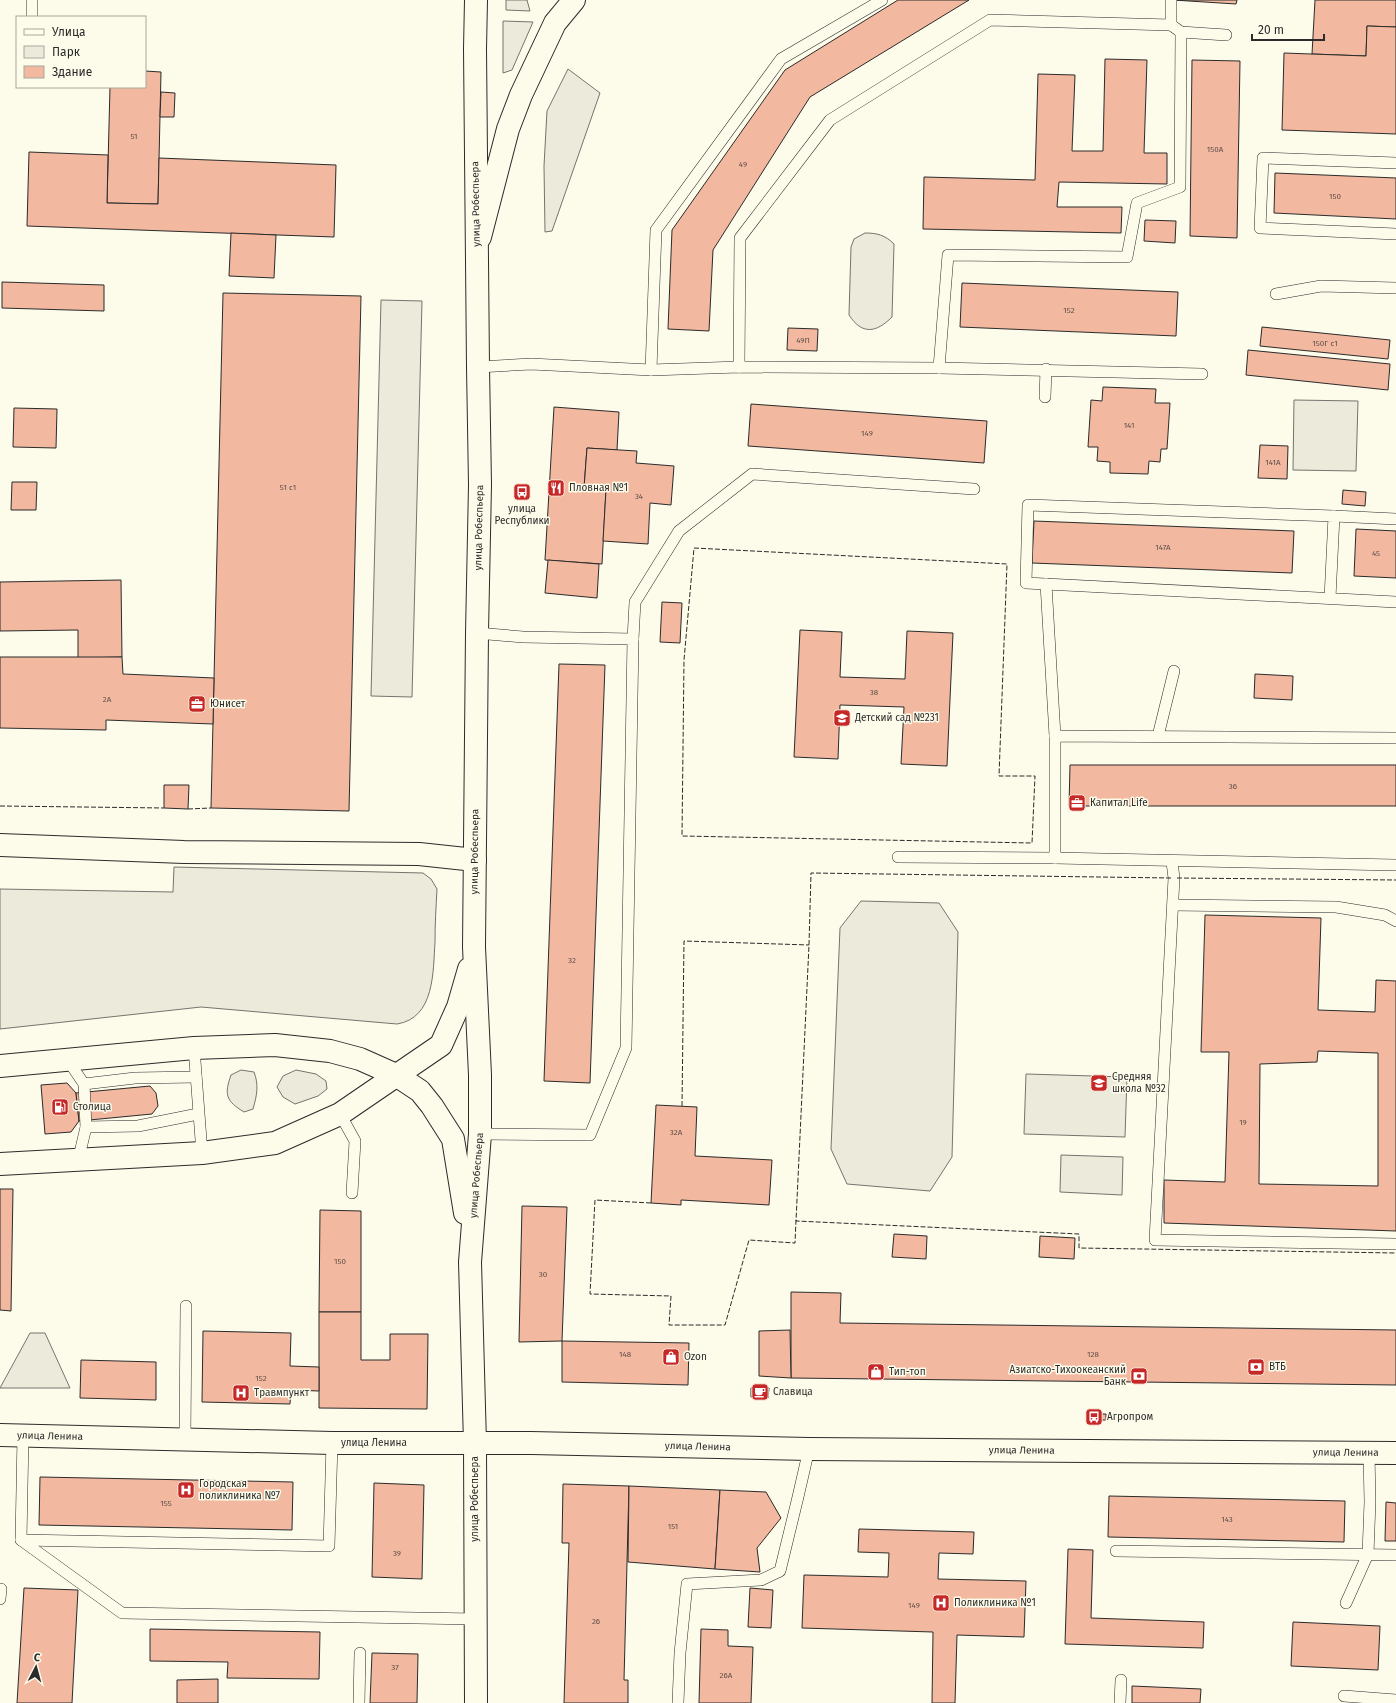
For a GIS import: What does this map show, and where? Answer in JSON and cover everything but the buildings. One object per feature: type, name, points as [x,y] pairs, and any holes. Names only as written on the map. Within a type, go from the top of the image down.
[{"type":"main road","name":"улица Робеспьера","points":[[476,0],[474,49],[480,485],[474,947],[480,1075],[480,1134],[470,1262],[475,1442],[476,1703]]},
{"type":"main road","points":[[477,249],[508,129],[521,95],[555,23],[574,0]]},
{"type":"main road","points":[[0,845],[184,852],[418,854],[475,860]]},
{"type":"main road","points":[[0,1164],[78,1161],[202,1153],[275,1143],[340,1114],[441,1045],[458,1007],[474,947]]},
{"type":"main road","points":[[0,1066],[194,1048],[276,1045],[330,1051],[360,1059],[396,1075],[420,1091],[453,1139],[462,1190],[470,1262]]},
{"type":"main road","name":"улица Ленина","points":[[0,1435],[332,1443],[475,1442],[808,1449],[1396,1453]]},
{"type":"lane","points":[[32,0],[32,16]]},
{"type":"lane","points":[[651,370],[656,230],[781,59],[882,0]]},
{"type":"lane","points":[[1171,0],[1171,25]]},
{"type":"lane","points":[[738,367],[740,238],[830,120],[990,20],[1171,25],[1181,32],[1226,35]]},
{"type":"lane","points":[[939,368],[948,255],[1127,257],[1137,203],[1180,187],[1181,32]]},
{"type":"lane","points":[[1396,163],[1263,158],[1260,228],[1396,234]]},
{"type":"lane","points":[[1276,294],[1320,286],[1396,288]]},
{"type":"lane","points":[[478,367],[532,364],[651,370],[738,367],[939,368],[1046,369],[1202,374]]},
{"type":"lane","points":[[1045,398],[1046,369]]},
{"type":"lane","points":[[480,1134],[590,1135],[626,1048],[633,639],[635,602],[679,531],[752,474],[974,489]]},
{"type":"lane","points":[[1396,519],[1028,505],[1026,583],[1396,602]]},
{"type":"lane","points":[[1330,598],[1334,516]]},
{"type":"lane","points":[[1046,584],[1054,736],[1055,858]]},
{"type":"lane","points":[[477,633],[523,637],[633,639]]},
{"type":"lane","points":[[1158,736],[1174,671]]},
{"type":"lane","points":[[1054,736],[1396,738]]},
{"type":"lane","points":[[898,857],[1055,858],[1172,862],[1396,865]]},
{"type":"lane","points":[[1172,862],[1174,878],[1173,905],[1155,1240],[1396,1244]]},
{"type":"lane","points":[[1173,905],[1336,907],[1385,915],[1396,921]]},
{"type":"lane","points":[[194,1048],[202,1153]]},
{"type":"lane","points":[[68,1059],[84,1084],[86,1127],[78,1161]]},
{"type":"lane","points":[[84,1084],[135,1078],[196,1077]]},
{"type":"lane","points":[[86,1127],[138,1126],[198,1114]]},
{"type":"lane","points":[[340,1114],[355,1141],[352,1193]]},
{"type":"lane","points":[[185,1439],[186,1306]]},
{"type":"lane","points":[[21,1540],[23,1436]]},
{"type":"lane","points":[[21,1540],[329,1546],[332,1443]]},
{"type":"lane","points":[[678,1703],[680,1653],[687,1584],[761,1580],[780,1571],[808,1449]]},
{"type":"lane","points":[[1346,1603],[1368,1554],[1369,1453]]},
{"type":"lane","points":[[21,1540],[122,1613],[476,1619]]},
{"type":"lane","points":[[1116,1551],[1396,1555]]},
{"type":"lane","points":[[359,1703],[360,1653]]},
{"type":"lane","points":[[1120,1703],[1121,1680]]},
{"type":"lane","points":[[1344,1696],[1396,1700]]},
{"type":"green space","points":[[506,0],[527,0],[530,11],[506,10]]},
{"type":"green space","points":[[503,21],[533,22],[512,70],[503,73]]},
{"type":"green space","points":[[568,69],[600,93],[552,231],[545,232],[544,166],[547,111]]},
{"type":"green space","points":[[865,233],[881,235],[894,244],[892,317],[875,329],[869,330],[859,326],[849,315],[851,247],[854,239]]},
{"type":"green space","points":[[381,300],[422,301],[412,697],[371,696]]},
{"type":"green space","points":[[1294,400],[1358,401],[1356,471],[1293,470]]},
{"type":"green space","points":[[174,867],[423,873],[431,879],[437,889],[434,966],[430,992],[425,1003],[419,1013],[409,1020],[397,1024],[201,1007],[0,1029],[0,889],[173,892]]},
{"type":"green space","points":[[861,901],[939,903],[958,932],[952,1157],[930,1191],[847,1184],[831,1149],[840,928]]},
{"type":"green space","points":[[241,1070],[254,1072],[257,1086],[253,1109],[244,1112],[230,1101],[227,1093],[231,1075]]},
{"type":"green space","points":[[296,1070],[316,1074],[326,1081],[327,1089],[318,1096],[295,1104],[283,1097],[277,1087],[283,1076]]},
{"type":"green space","points":[[1026,1074],[1127,1077],[1125,1137],[1024,1134]]},
{"type":"green space","points":[[1061,1155],[1123,1157],[1122,1195],[1060,1192]]},
{"type":"green space","points":[[30,1333],[45,1333],[70,1388],[0,1388]]},
{"type":"fence","points":[[694,548],[1007,564],[999,776],[1035,776],[1032,843],[682,836],[684,660],[694,548]]},
{"type":"fence","points":[[0,806],[164,808]]},
{"type":"fence","points":[[188,809],[211,808]]},
{"type":"fence","points":[[1171,878],[811,873],[796,1221],[1079,1234],[1079,1248],[1396,1253]]},
{"type":"fence","points":[[1177,878],[1396,880]]},
{"type":"fence","points":[[682,1106],[684,941],[809,945]]},
{"type":"fence","points":[[651,1203],[595,1200],[590,1294],[671,1296],[669,1325],[725,1325],[749,1240],[795,1243],[796,1220]]},
{"type":"place","name":"Пловная №1","points":[[556,488]]},
{"type":"place","name":"улица Республики","points":[[522,492]]},
{"type":"place","name":"Юнисет","points":[[197,704]]},
{"type":"place","name":"Детский сад №231","points":[[842,718]]},
{"type":"place","name":"Капитал Life","points":[[1077,803]]},
{"type":"place","name":"Средняя школа №32","points":[[1099,1083]]},
{"type":"place","name":"Столица","points":[[60,1107]]},
{"type":"place","name":"Ozon","points":[[671,1357]]},
{"type":"place","name":"ВТБ","points":[[1256,1367]]},
{"type":"place","name":"Тип-топ","points":[[876,1372]]},
{"type":"place","name":"Азиатско-Тихоокеанский Банк","points":[[1139,1376]]},
{"type":"place","name":"Славица","points":[[760,1392]]},
{"type":"place","name":"Травмпункт","points":[[241,1393]]},
{"type":"place","name":"Агропром","points":[[1094,1417]]},
{"type":"place","name":"Городская поликлиника №7","points":[[186,1490]]},
{"type":"place","name":"Поликлиника №1","points":[[941,1603]]}]
